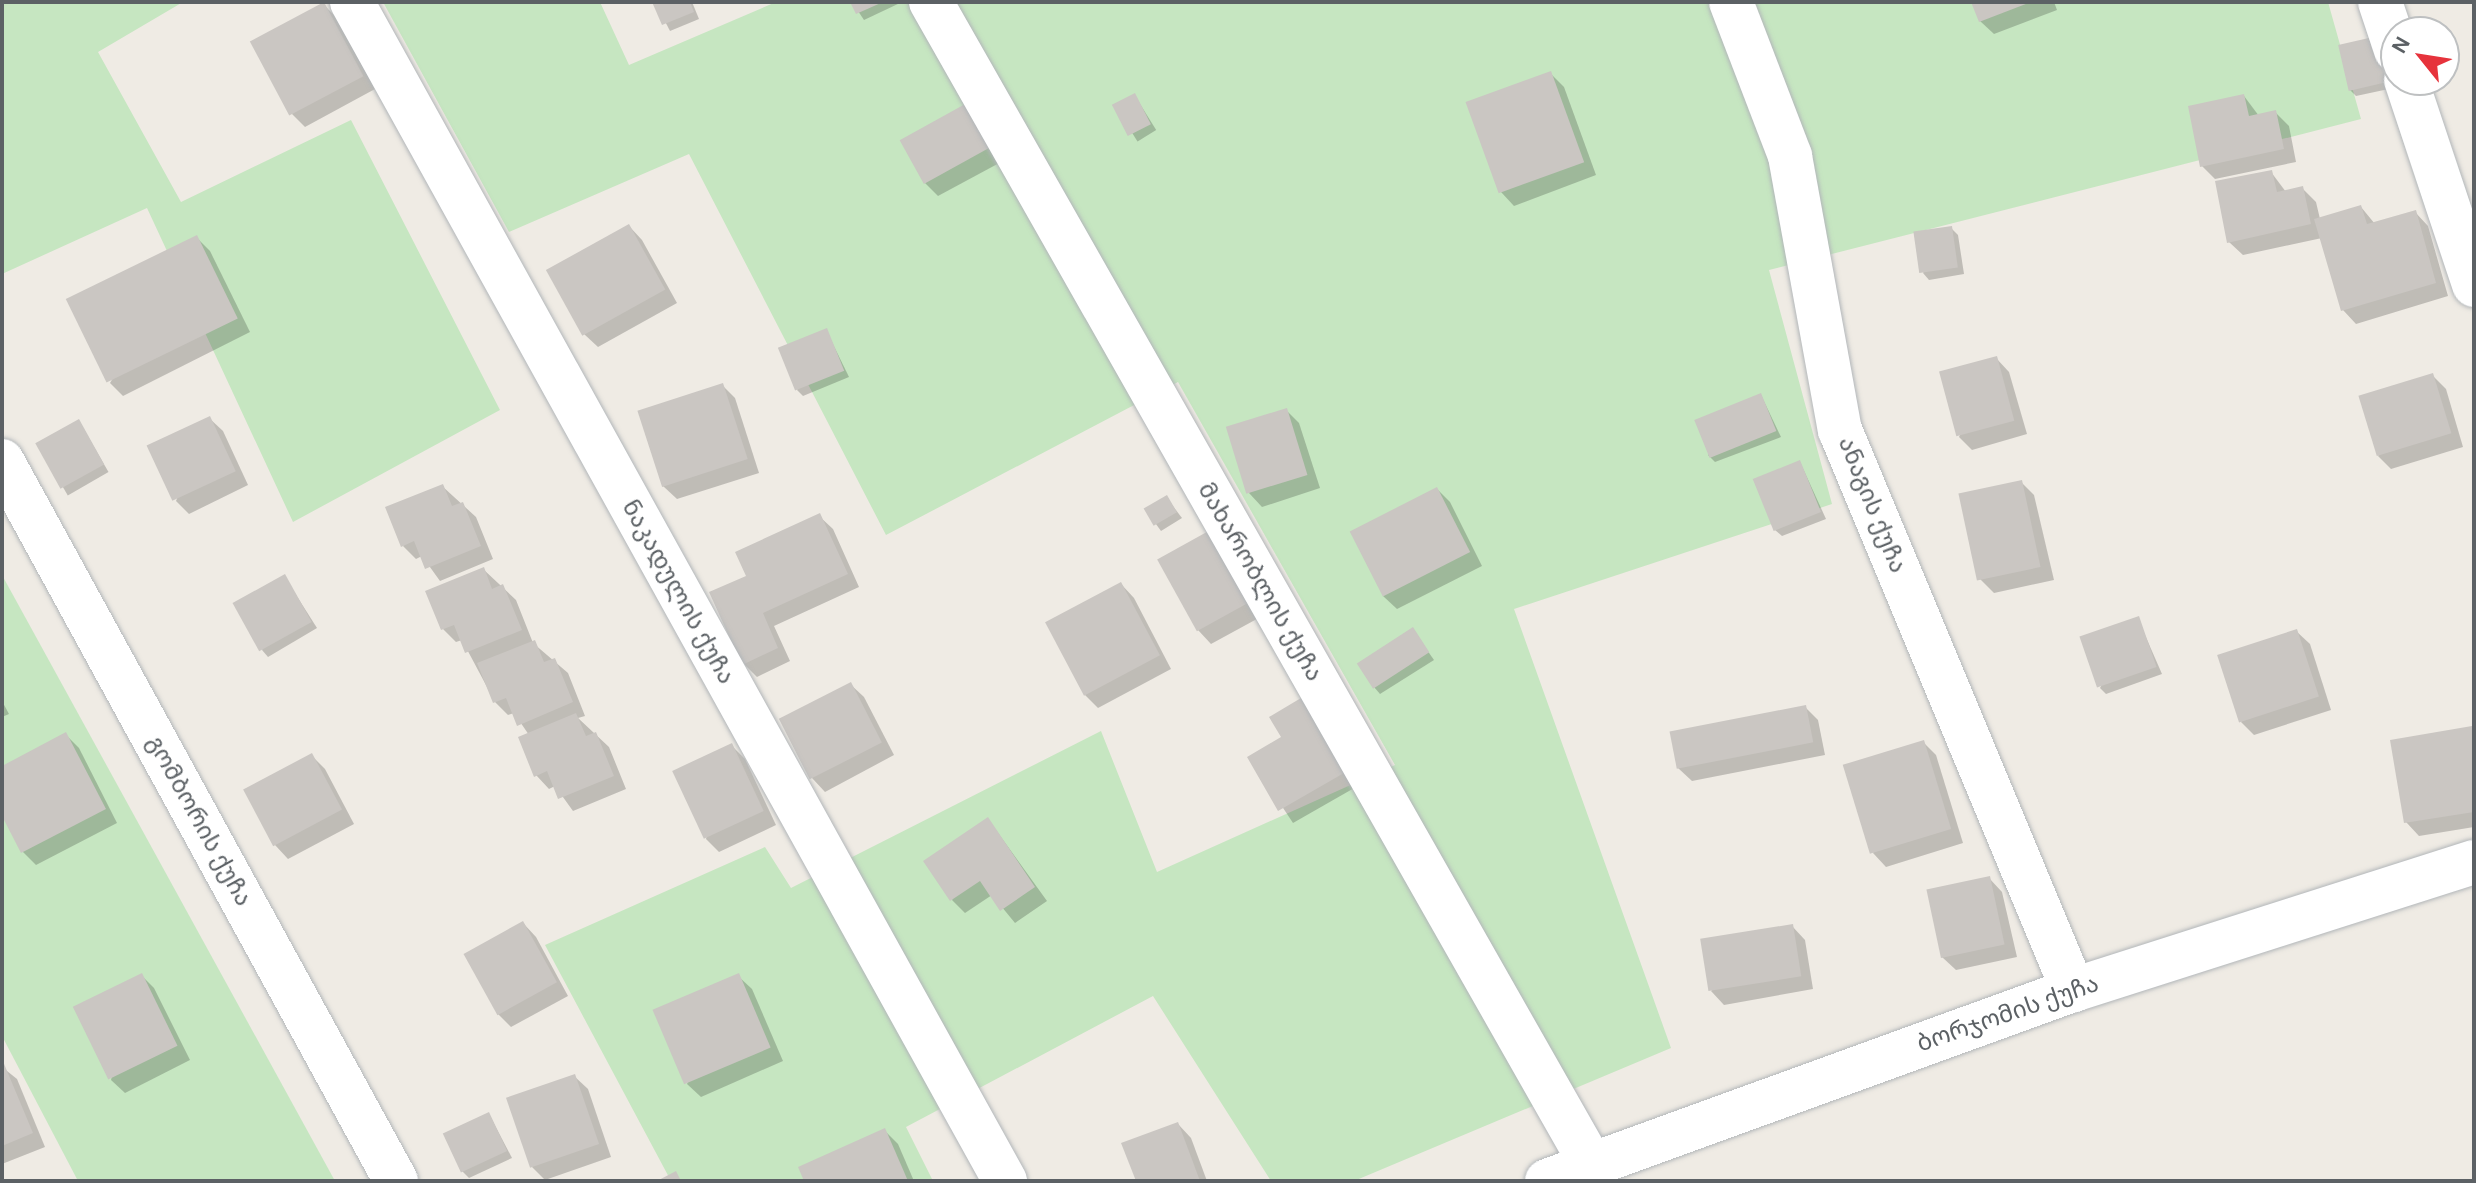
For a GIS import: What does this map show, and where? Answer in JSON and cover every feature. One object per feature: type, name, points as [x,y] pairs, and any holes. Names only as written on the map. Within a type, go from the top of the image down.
[{"type":"street","name":"ნაკადულის ქუჩა","points":[[352,2],[1005,1181]]},
{"type":"street","name":"მახარობლის ქუჩა","points":[[931,2],[1590,1162]]},
{"type":"street","name":"ანაგის ქუჩა","points":[[1731,2],[1790,156],[1840,430],[2073,990]]},
{"type":"street","points":[[2411,96],[2474,285]]},
{"type":"street","name":"გომბორის ქუჩა","points":[[2,461],[396,1181]]},
{"type":"street","name":"ბორჯომის ქუჩა","points":[[1547,1181],[1590,1162],[2073,990],[2474,862]]},
{"type":"green space","points":[[2,2],[183,2],[98,52],[181,202],[351,120],[500,410],[293,522],[147,208],[2,274]]},
{"type":"green space","points":[[383,2],[600,2],[629,65],[776,2],[2328,2],[2361,119],[1769,270],[1832,504],[1514,609],[1671,1048],[1354,1181],[1271,1181],[1153,996],[906,1127],[933,1181],[671,1181],[545,945],[765,847],[791,888],[1101,731],[1157,872],[1395,765],[1178,382],[886,535],[689,154],[509,232]]},
{"type":"green space","points":[[2,575],[335,1181],[78,1181],[2,1036]]},
{"type":"building","points":[[324,2],[363,76],[289,116],[250,41]]},
{"type":"building","points":[[652,2],[690,2],[694,12],[662,25]]},
{"type":"building","points":[[850,2],[883,2],[856,14]]},
{"type":"building","points":[[1971,2],[2031,2],[1979,22]]},
{"type":"building","points":[[2380,35],[2380,84],[2349,91],[2338,45]]},
{"type":"building","points":[[1551,71],[1584,162],[1499,193],[1465,102]]},
{"type":"building","points":[[1135,93],[1151,124],[1128,136],[1112,105]]},
{"type":"building","points":[[2244,94],[2249,116],[2276,110],[2284,149],[2200,167],[2188,106]]},
{"type":"building","points":[[967,103],[991,147],[924,184],[900,140]]},
{"type":"building","points":[[2272,170],[2277,192],[2303,186],[2311,224],[2227,243],[2215,181]]},
{"type":"building","points":[[2361,205],[2367,224],[2416,210],[2436,283],[2341,311],[2314,219]]},
{"type":"building","points":[[629,224],[665,290],[582,336],[546,270]]},
{"type":"building","points":[[1952,226],[1958,268],[1919,273],[1913,231]]},
{"type":"building","points":[[197,235],[238,319],[107,383],[66,299]]},
{"type":"building","points":[[827,328],[844,371],[795,391],[778,348]]},
{"type":"building","points":[[1997,356],[2014,421],[1956,436],[1939,372]]},
{"type":"building","points":[[2433,373],[2451,433],[2377,456],[2358,396]]},
{"type":"building","points":[[723,383],[748,459],[662,487],[637,411]]},
{"type":"building","points":[[1761,393],[1776,431],[1710,458],[1694,420]]},
{"type":"building","points":[[1287,408],[1307,475],[1246,494],[1226,427]]},
{"type":"building","points":[[210,416],[236,471],[172,501],[147,446]]},
{"type":"building","points":[[79,419],[104,464],[60,489],[35,443]]},
{"type":"building","points":[[1800,460],[1821,512],[1774,531],[1753,479]]},
{"type":"building","points":[[2022,480],[2041,567],[1977,581],[1958,494]]},
{"type":"building","points":[[443,484],[452,506],[463,502],[481,546],[425,569],[414,541],[401,547],[385,507]]},
{"type":"building","points":[[1437,487],[1470,552],[1383,597],[1350,531]]},
{"type":"building","points":[[1167,495],[1177,512],[1154,526],[1144,508]]},
{"type":"building","points":[[820,513],[848,574],[763,613],[778,648],[742,665],[709,592],[746,576],[735,552]]},
{"type":"building","points":[[1214,528],[1254,600],[1197,631],[1157,560]]},
{"type":"building","points":[[484,567],[492,589],[503,584],[522,630],[465,653],[454,625],[441,630],[425,591]]},
{"type":"building","points":[[285,574],[312,622],[259,651],[233,603]]},
{"type":"building","points":[[1121,582],[1160,655],[1084,696],[1045,622]]},
{"type":"building","points":[[2139,616],[2157,667],[2097,688],[2079,637]]},
{"type":"building","points":[[1413,627],[1429,652],[1373,689],[1357,663]]},
{"type":"building","points":[[2297,629],[2319,697],[2239,722],[2217,655]]},
{"type":"building","points":[[535,640],[544,662],[555,658],[573,702],[517,726],[506,698],[493,703],[477,663]]},
{"type":"building","points":[[851,682],[882,743],[810,779],[779,719]]},
{"type":"building","points":[[1301,698],[1344,773],[1278,811],[1247,757],[1281,737],[1269,717]]},
{"type":"building","points":[[1806,705],[1813,742],[1677,769],[1670,732]]},
{"type":"building","points":[[576,713],[586,736],[596,732],[614,776],[558,799],[547,771],[534,777],[518,737]]},
{"type":"building","points":[[2472,726],[2474,812],[2404,823],[2390,740]]},
{"type":"building","points":[[66,732],[106,809],[21,853],[2,816],[2,766]]},
{"type":"building","points":[[1924,740],[1951,829],[1870,854],[1843,765]]},
{"type":"building","points":[[732,743],[764,811],[704,839],[672,771]]},
{"type":"building","points":[[312,753],[342,810],[273,846],[243,790]]},
{"type":"building","points":[[988,817],[1035,887],[1000,911],[980,881],[950,901],[923,861]]},
{"type":"building","points":[[1990,876],[2005,944],[1941,958],[1926,890]]},
{"type":"building","points":[[523,921],[557,982],[497,1015],[464,954]]},
{"type":"building","points":[[1793,924],[1801,976],[1708,991],[1700,939]]},
{"type":"building","points":[[142,973],[178,1046],[108,1080],[73,1007]]},
{"type":"building","points":[[739,973],[771,1048],[684,1084],[652,1010]]},
{"type":"building","points":[[2,1059],[33,1133],[2,1146]]},
{"type":"building","points":[[575,1074],[599,1144],[530,1168],[506,1098]]},
{"type":"building","points":[[489,1112],[507,1151],[461,1173],[443,1134]]},
{"type":"building","points":[[1178,1122],[1200,1181],[1136,1181],[1121,1143]]},
{"type":"building","points":[[885,1128],[908,1181],[804,1181],[798,1167]]},
{"type":"building","points":[[676,1171],[681,1181],[657,1181]]}]
